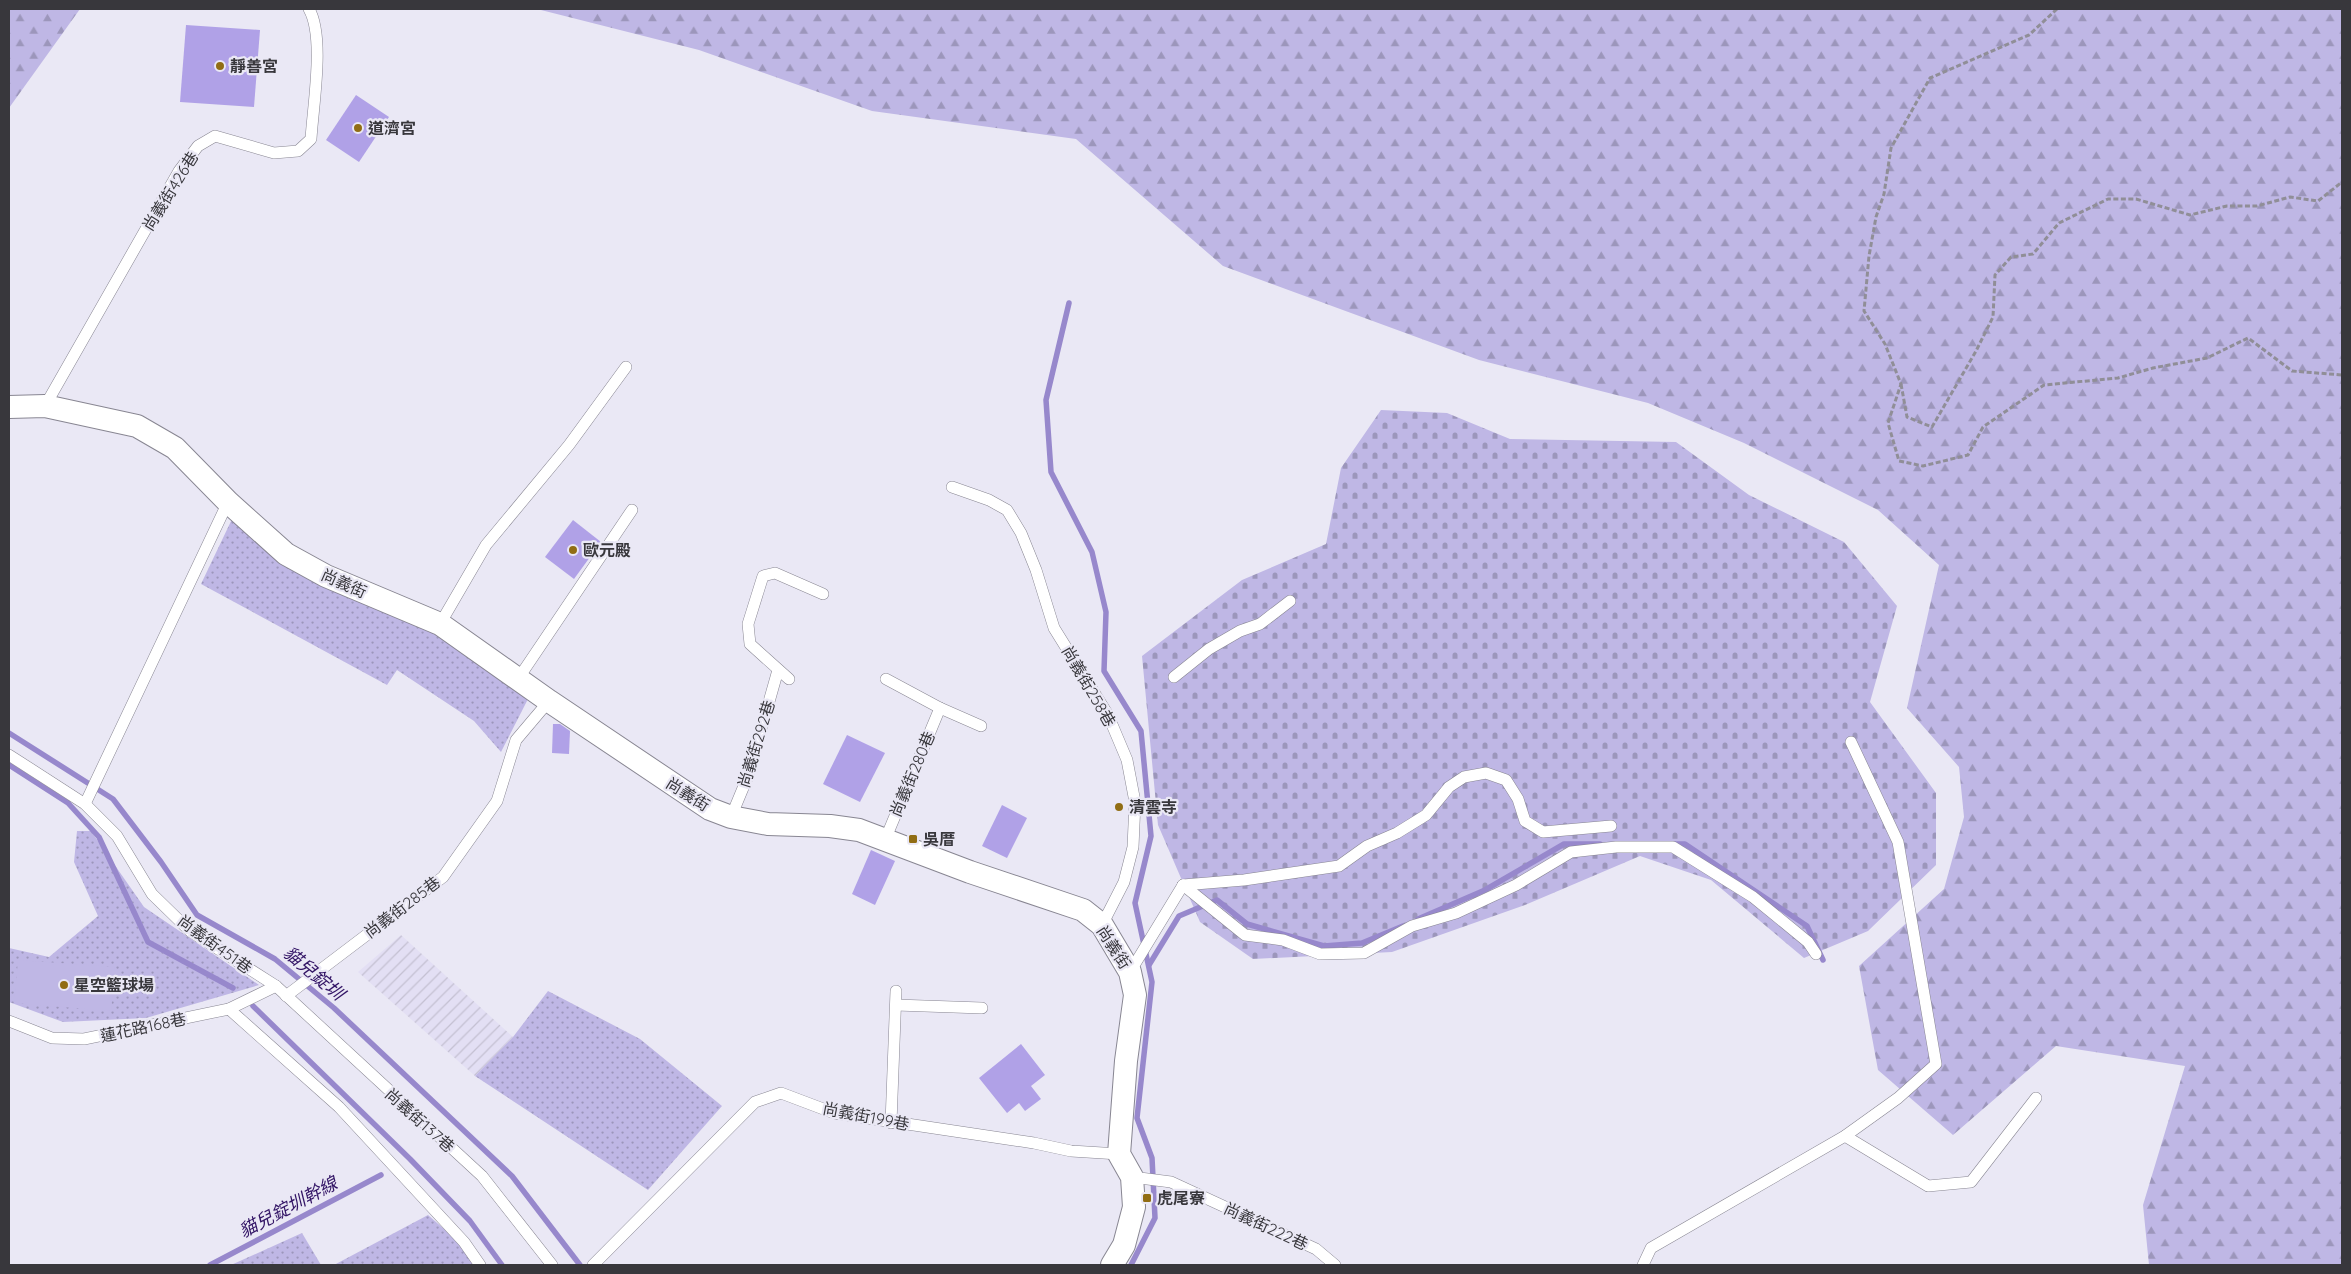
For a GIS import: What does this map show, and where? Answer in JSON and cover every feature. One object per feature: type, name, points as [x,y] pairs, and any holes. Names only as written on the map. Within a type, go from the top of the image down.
[{"type":"street","name":"尚義街","points":[[9,407],[45,406],[137,426],[176,448],[228,502],[286,554],[326,576],[440,624],[549,701],[710,809],[732,817],[768,824],[830,826],[859,830],[970,872],[1083,910],[1102,925],[1133,967],[1135,996],[1126,1061],[1119,1154]]},
{"type":"street","points":[[1112,1265],[1124,1245],[1134,1207],[1132,1177],[1119,1154]]},
{"type":"lane","name":"尚義街426巷","points":[[45,406],[179,171],[198,146],[215,136],[274,153],[298,151],[311,139],[318,45],[315,19],[309,9]]},
{"type":"lane","points":[[440,624],[486,545],[569,445],[626,367]]},
{"type":"lane","name":"尚義街258巷","points":[[952,487],[989,500],[1007,510],[1022,533],[1054,628],[1108,715],[1128,760],[1135,802],[1133,847],[1124,882],[1102,925]]},
{"type":"lane","points":[[85,804],[228,502]]},
{"type":"lane","points":[[518,678],[632,510]]},
{"type":"lane","points":[[789,679],[750,644],[748,624],[763,576],[775,573],[823,594]]},
{"type":"lane","points":[[1174,677],[1209,649],[1240,631],[1260,624],[1290,601]]},
{"type":"lane","name":"尚義街292巷","points":[[732,817],[748,776],[778,670]]},
{"type":"lane","points":[[886,679],[940,708],[981,726]]},
{"type":"lane","name":"尚義街285巷","points":[[286,996],[443,877],[497,801],[516,740],[549,701]]},
{"type":"lane","name":"尚義街280巷","points":[[885,840],[940,708]]},
{"type":"lane","points":[[1643,1265],[1651,1248],[1845,1136],[1898,1098],[1936,1064],[1898,842],[1851,742]]},
{"type":"lane","name":"尚義街451巷","points":[[9,755],[85,804],[118,836],[152,894],[190,931],[276,986]]},
{"type":"lane","points":[[1183,885],[1244,880],[1339,866],[1367,846],[1397,833],[1426,815],[1449,787],[1464,777],[1486,773],[1506,780],[1518,799],[1525,821],[1544,832],[1611,826]]},
{"type":"lane","points":[[1183,885],[1245,935],[1283,940],[1320,954],[1364,953],[1412,926],[1456,913],[1516,885],[1571,852],[1616,847],[1673,847],[1753,897],[1795,930],[1808,942],[1816,954]]},
{"type":"lane","points":[[1133,967],[1183,885]]},
{"type":"lane","name":"尚義街137巷","points":[[276,986],[482,1176],[552,1265]]},
{"type":"lane","name":"蓮花路168巷","points":[[9,1021],[52,1038],[84,1039],[229,1009],[276,986]]},
{"type":"lane","points":[[891,1123],[896,991]]},
{"type":"lane","points":[[896,1005],[982,1008]]},
{"type":"lane","points":[[229,1009],[339,1107],[464,1242],[480,1265]]},
{"type":"lane","name":"尚義街199巷","points":[[593,1265],[755,1102],[781,1093],[834,1113],[1071,1150],[1119,1154]]},
{"type":"lane","points":[[1845,1136],[1928,1186],[1971,1182],[2036,1098]]},
{"type":"lane","name":"尚義街222巷","points":[[1132,1177],[1166,1181],[1316,1249],[1335,1265]]},
{"type":"path","points":[[2057,9],[2030,35],[1930,78],[1891,148],[1884,194],[1876,217],[1869,256],[1864,311],[1885,344],[1901,384],[1907,418],[1932,427],[1976,351],[1992,317],[1995,275],[2011,257],[2033,254],[2059,223],[2108,200],[2136,199],[2190,214],[2227,206],[2257,206],[2290,196],[2318,201],[2342,182]]},
{"type":"path","points":[[1901,384],[1888,423],[1899,461],[1923,466],[1968,455],[1983,427],[2044,385],[2118,378],[2153,368],[2207,358],[2248,338],[2292,371],[2342,375]]},
{"type":"shaded area","points":[[401,935],[513,1037],[475,1076],[358,972]]},
{"type":"green space","points":[[9,9],[80,9],[9,108]]},
{"type":"green space","points":[[537,9],[2342,9],[2342,1265],[2149,1265],[2143,1205],[2185,1066],[2056,1046],[1953,1135],[1878,1070],[1859,966],[1944,889],[1964,817],[1959,767],[1907,708],[1939,565],[1878,510],[1744,443],[1648,403],[1479,360],[1223,266],[1076,139],[872,111],[699,50]]},
{"type":"green space","points":[[1381,410],[1447,413],[1510,439],[1676,442],[1749,495],[1844,542],[1897,606],[1870,702],[1936,793],[1936,865],[1868,931],[1804,958],[1711,880],[1640,856],[1525,905],[1392,952],[1253,959],[1200,922],[1158,825],[1142,656],[1242,580],[1326,544],[1341,468]]},
{"type":"green space","points":[[233,517],[440,632],[529,697],[501,752],[474,721],[397,670],[387,685],[201,584]]},
{"type":"green space","points":[[77,831],[91,831],[144,907],[259,985],[146,1018],[63,1022],[9,1002],[9,948],[49,957],[98,916],[74,862]]},
{"type":"green space","name":"星空籃球場","points":[[18,960],[115,967],[111,1011],[14,1003]]},
{"type":"green space","points":[[548,991],[640,1039],[722,1106],[648,1190],[475,1076],[513,1037]]},
{"type":"green space","points":[[428,1215],[468,1250],[476,1265],[334,1265]]},
{"type":"green space","points":[[302,1233],[321,1265],[231,1265]]},
{"type":"building","name":"靜善宮","points":[[186,25],[260,30],[254,107],[180,102]]},
{"type":"building","name":"道濟宮","points":[[356,95],[389,117],[359,162],[326,140]]},
{"type":"building","name":"歐元殿","points":[[573,520],[601,542],[574,579],[545,557]]},
{"type":"building","points":[[553,724],[560,724],[570,731],[569,754],[552,753]]},
{"type":"building","points":[[847,735],[885,753],[860,802],[823,784]]},
{"type":"building","points":[[1002,805],[1027,818],[1007,858],[982,846]]},
{"type":"building","points":[[871,850],[895,861],[875,905],[852,894]]},
{"type":"building","points":[[1021,1044],[1045,1075],[1031,1086],[1041,1099],[1025,1111],[1019,1103],[1007,1113],[979,1078]]},
{"type":"waterway","points":[[1069,303],[1046,400],[1051,472],[1092,552],[1106,612],[1104,671],[1141,731],[1151,836],[1135,903],[1152,982],[1137,1118],[1152,1158],[1155,1218],[1131,1265]]},
{"type":"waterway","name":"貓兒錠圳","points":[[9,733],[113,799],[161,862],[197,915],[275,959],[334,1008],[512,1176],[580,1265]]},
{"type":"waterway","points":[[9,765],[68,803],[99,837],[148,942],[233,988]]},
{"type":"waterway","points":[[1418,919],[1485,890],[1564,844],[1600,844]]},
{"type":"waterway","points":[[1672,844],[1685,844],[1807,926],[1823,960]]},
{"type":"waterway","points":[[1149,965],[1179,916],[1217,900],[1247,924],[1324,946],[1362,943],[1403,926]]},
{"type":"waterway","points":[[253,1006],[410,1159],[470,1221],[502,1265]]},
{"type":"waterway","name":"貓兒錠圳幹線","points":[[210,1265],[381,1175]]},
{"type":"place","name":"靜善宮","points":[[220,66]]},
{"type":"place","name":"道濟宮","points":[[358,128]]},
{"type":"place","name":"歐元殿","points":[[573,550]]},
{"type":"place","name":"清雲寺","points":[[1119,807]]},
{"type":"place","name":"吳厝","points":[[913,839]]},
{"type":"place","name":"星空籃球場","points":[[64,985]]},
{"type":"place","name":"虎尾寮","points":[[1147,1198]]}]
